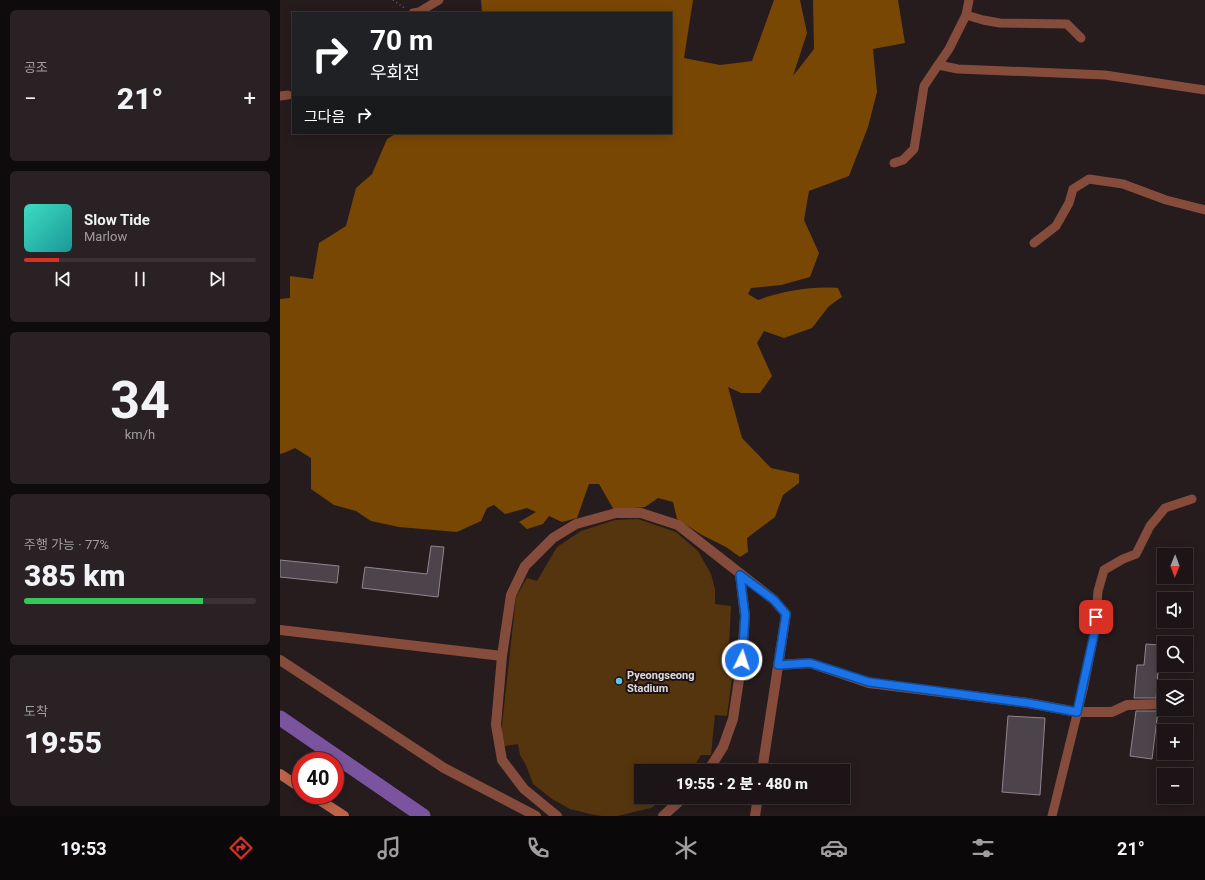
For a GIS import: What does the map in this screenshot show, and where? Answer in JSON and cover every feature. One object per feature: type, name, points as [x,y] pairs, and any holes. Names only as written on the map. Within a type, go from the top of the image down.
[{"type":"main road","points":[[280,774],[292,782]]},
{"type":"main road","points":[[326,804],[344,816]]},
{"type":"street","points":[[419,12],[439,0]]},
{"type":"street","points":[[894,163],[903,160],[914,149],[924,86],[949,49],[966,15],[969,0]]},
{"type":"street","points":[[966,15],[1000,23],[1067,24],[1081,38]]},
{"type":"street","points":[[938,65],[958,69],[1105,75],[1205,90]]},
{"type":"street","points":[[1034,244],[1056,226],[1069,203],[1073,189],[1089,179],[1123,184],[1166,200],[1205,210]]},
{"type":"street","points":[[1052,816],[1095,630],[1098,591],[1104,570],[1123,559],[1136,554],[1150,526],[1165,508],[1192,500]]},
{"type":"street","points":[[557,816],[524,789],[502,760],[496,725],[502,656],[511,595],[525,566],[553,538],[576,524],[616,513],[641,513],[678,525],[740,575],[774,600],[786,614],[763,764]]},
{"type":"street","points":[[712,764],[723,747],[733,719],[742,660],[745,616],[740,575]]},
{"type":"street","points":[[280,630],[502,656]]},
{"type":"street","points":[[280,660],[444,768],[536,816]]},
{"type":"street","points":[[778,665],[810,663],[869,682],[1028,703],[1077,712],[1112,712],[1127,706],[1157,704]]},
{"type":"street","points":[[664,816],[677,804]]},
{"type":"street","points":[[755,816],[757,804]]},
{"type":"path","points":[[393,0],[411,12]]},
{"type":"shaded area","points":[[481,0],[693,0],[684,58],[720,65],[752,61],[774,0],[800,0],[807,33],[793,76],[814,49],[813,0],[898,0],[905,43],[873,49],[877,92],[868,127],[849,176],[809,191],[804,220],[819,253],[810,277],[781,285],[751,288],[748,294],[758,300],[797,290],[838,288],[842,297],[829,306],[812,328],[784,338],[764,331],[757,343],[772,376],[760,393],[741,393],[728,387],[742,438],[771,468],[799,474],[799,483],[783,495],[775,517],[747,538],[748,552],[740,557],[726,547],[702,535],[677,519],[673,502],[658,498],[645,507],[614,510],[599,484],[589,484],[577,518],[562,522],[549,516],[543,524],[527,529],[519,522],[536,512],[527,508],[505,514],[494,505],[487,508],[481,521],[457,532],[399,527],[371,521],[356,511],[334,505],[311,489],[311,458],[295,448],[280,454],[280,299],[290,298],[290,276],[313,279],[319,243],[346,226],[356,188],[372,174],[387,139],[395,134],[672,134],[672,12],[482,12]]},
{"type":"shaded area","name":"Pyeongseong Stadium","points":[[638,519],[676,532],[698,551],[711,574],[715,589],[715,604],[731,606],[729,646],[736,647],[727,716],[715,715],[711,755],[701,755],[695,764],[634,764],[634,804],[657,804],[651,808],[617,816],[602,816],[570,809],[552,799],[533,784],[526,765],[520,755],[518,744],[504,746],[501,735],[516,597],[527,578],[537,581],[557,547],[581,531],[615,520]]},
{"type":"building","points":[[431,546],[444,547],[438,597],[362,588],[365,567],[427,574]]},
{"type":"building","points":[[280,560],[339,566],[337,583],[280,577]]},
{"type":"building","points":[[1146,644],[1157,645],[1158,672],[1156,698],[1134,698],[1137,665],[1144,665]]},
{"type":"building","points":[[1136,711],[1157,711],[1152,759],[1130,756]]},
{"type":"building","points":[[1008,716],[1045,718],[1040,795],[1002,792]]},
{"type":"waterway","points":[[280,718],[423,816]]},
{"type":"place","name":"Pyeongseong Stadium","points":[[619,681]]},
{"type":"route","points":[[742,660],[745,616],[740,575],[774,600],[786,614],[778,665],[810,663],[869,682],[1028,703],[1077,712],[1083,690],[1095,630],[1096,617]]}]
